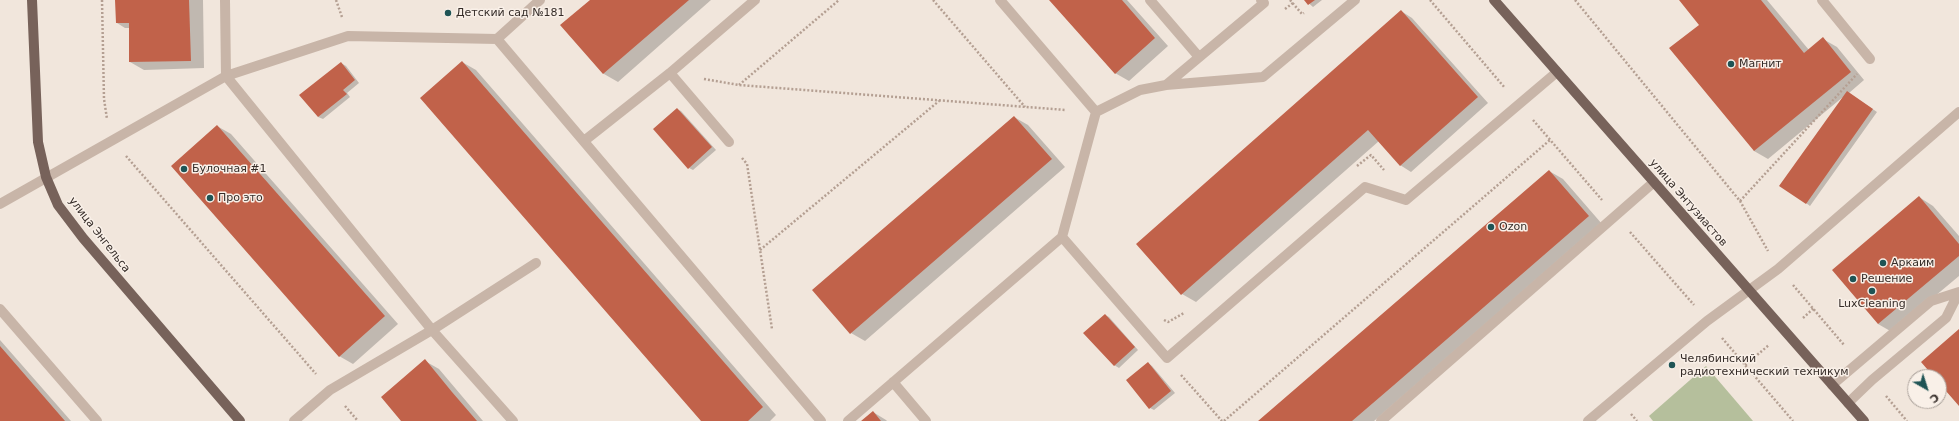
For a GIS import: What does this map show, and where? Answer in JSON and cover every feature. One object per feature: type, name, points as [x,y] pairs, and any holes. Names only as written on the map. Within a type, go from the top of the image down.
[{"type":"main road","name":"улица Энгельса","points":[[32,0],[38,142],[46,177],[58,205],[83,238],[240,421]]},
{"type":"main road","name":"улица Энтузиастов","points":[[1494,0],[1864,421]]},
{"type":"lane","points":[[225,0],[226,76],[432,330],[513,421]]},
{"type":"lane","points":[[0,204],[111,139],[226,76],[348,36],[497,39],[540,0]]},
{"type":"lane","points":[[584,141],[670,73],[754,0]]},
{"type":"lane","points":[[1000,0],[1096,112]]},
{"type":"lane","points":[[1150,0],[1199,57]]},
{"type":"lane","points":[[1166,85],[1264,3],[1261,0]]},
{"type":"lane","points":[[848,421],[1062,237],[1096,112],[1140,90],[1166,85],[1263,77],[1355,0]]},
{"type":"lane","points":[[1822,0],[1870,59]]},
{"type":"lane","points":[[497,39],[821,421]]},
{"type":"lane","points":[[1062,237],[1167,358],[1365,187],[1406,200],[1557,72]]},
{"type":"lane","points":[[670,73],[729,142]]},
{"type":"lane","points":[[1588,421],[1707,321],[1778,269],[1959,112]]},
{"type":"lane","points":[[1381,421],[1654,182]]},
{"type":"lane","points":[[294,421],[330,390],[432,330],[536,263]]},
{"type":"lane","points":[[1832,385],[1931,301],[1959,292]]},
{"type":"lane","points":[[1848,403],[1872,380],[1946,318],[1959,292]]},
{"type":"lane","points":[[0,310],[97,421]]},
{"type":"lane","points":[[893,382],[926,421]]},
{"type":"path","points":[[102,0],[104,99],[111,139],[358,421]]},
{"type":"path","points":[[739,85],[839,0]]},
{"type":"path","points":[[933,0],[1025,107]]},
{"type":"path","points":[[1290,0],[1302,14],[1305,13]]},
{"type":"path","points":[[1575,0],[1740,201],[1778,269],[1814,308],[1859,363]]},
{"type":"path","points":[[670,73],[739,85],[1096,112]]},
{"type":"path","points":[[1740,201],[1854,76]]},
{"type":"path","points":[[760,250],[939,100]]},
{"type":"path","points":[[1167,358],[1223,421],[1550,140]]},
{"type":"path","points":[[729,142],[747,164],[773,334]]},
{"type":"path","points":[[1353,170],[1371,155],[1386,172]]},
{"type":"path","points":[[1161,319],[1168,322],[1187,311]]},
{"type":"path","points":[[1872,380],[1908,421]]},
{"type":"green space","points":[[1706,366],[1753,421],[1653,421],[1649,416]]},
{"type":"building","points":[[115,0],[189,0],[191,61],[129,62],[129,23],[116,23]]},
{"type":"building","points":[[590,0],[689,0],[603,74],[560,25]]},
{"type":"building","points":[[1049,0],[1122,0],[1155,38],[1115,74]]},
{"type":"building","points":[[1304,0],[1315,0],[1308,5]]},
{"type":"building","points":[[1679,0],[1761,0],[1804,53],[1823,37],[1851,72],[1754,151],[1669,48],[1699,25]]},
{"type":"building","points":[[1401,10],[1478,97],[1400,166],[1368,130],[1181,295],[1136,244]]},
{"type":"building","points":[[462,61],[763,407],[748,421],[701,421],[420,98]]},
{"type":"building","points":[[341,62],[355,80],[343,90],[347,94],[318,117],[299,95]]},
{"type":"building","points":[[1847,91],[1873,109],[1806,204],[1779,186]]},
{"type":"building","points":[[677,108],[712,147],[688,169],[653,129]]},
{"type":"building","points":[[1014,116],[1052,159],[850,334],[812,290]]},
{"type":"building","points":[[217,125],[385,316],[339,357],[171,166]]},
{"type":"building","points":[[1549,170],[1589,216],[1394,385],[1352,421],[1258,421]]},
{"type":"building","points":[[1919,196],[1959,244],[1959,256],[1878,324],[1832,270]]},
{"type":"building","points":[[1105,314],[1135,347],[1114,366],[1083,333]]},
{"type":"building","points":[[1959,329],[1959,406],[1947,392],[1947,369],[1927,369],[1921,362]]},
{"type":"building","points":[[0,346],[65,421],[0,421]]},
{"type":"building","points":[[425,359],[477,421],[401,421],[381,397]]},
{"type":"building","points":[[1148,362],[1171,391],[1149,409],[1126,380]]},
{"type":"building","points":[[873,411],[881,421],[861,421]]},
{"type":"place","name":"Детский сад №181","points":[[448,13]]},
{"type":"place","name":"Магнит","points":[[1731,64]]},
{"type":"place","name":"Булочная #1","points":[[184,169]]},
{"type":"place","name":"Про это","points":[[210,198]]},
{"type":"place","name":"Ozon","points":[[1491,227]]},
{"type":"place","name":"Аркаим","points":[[1883,263]]},
{"type":"place","name":"Решение","points":[[1853,279]]},
{"type":"place","name":"LuxCleaning","points":[[1872,291]]},
{"type":"place","name":"Челябинский радиотехнический техникум","points":[[1672,365]]}]
